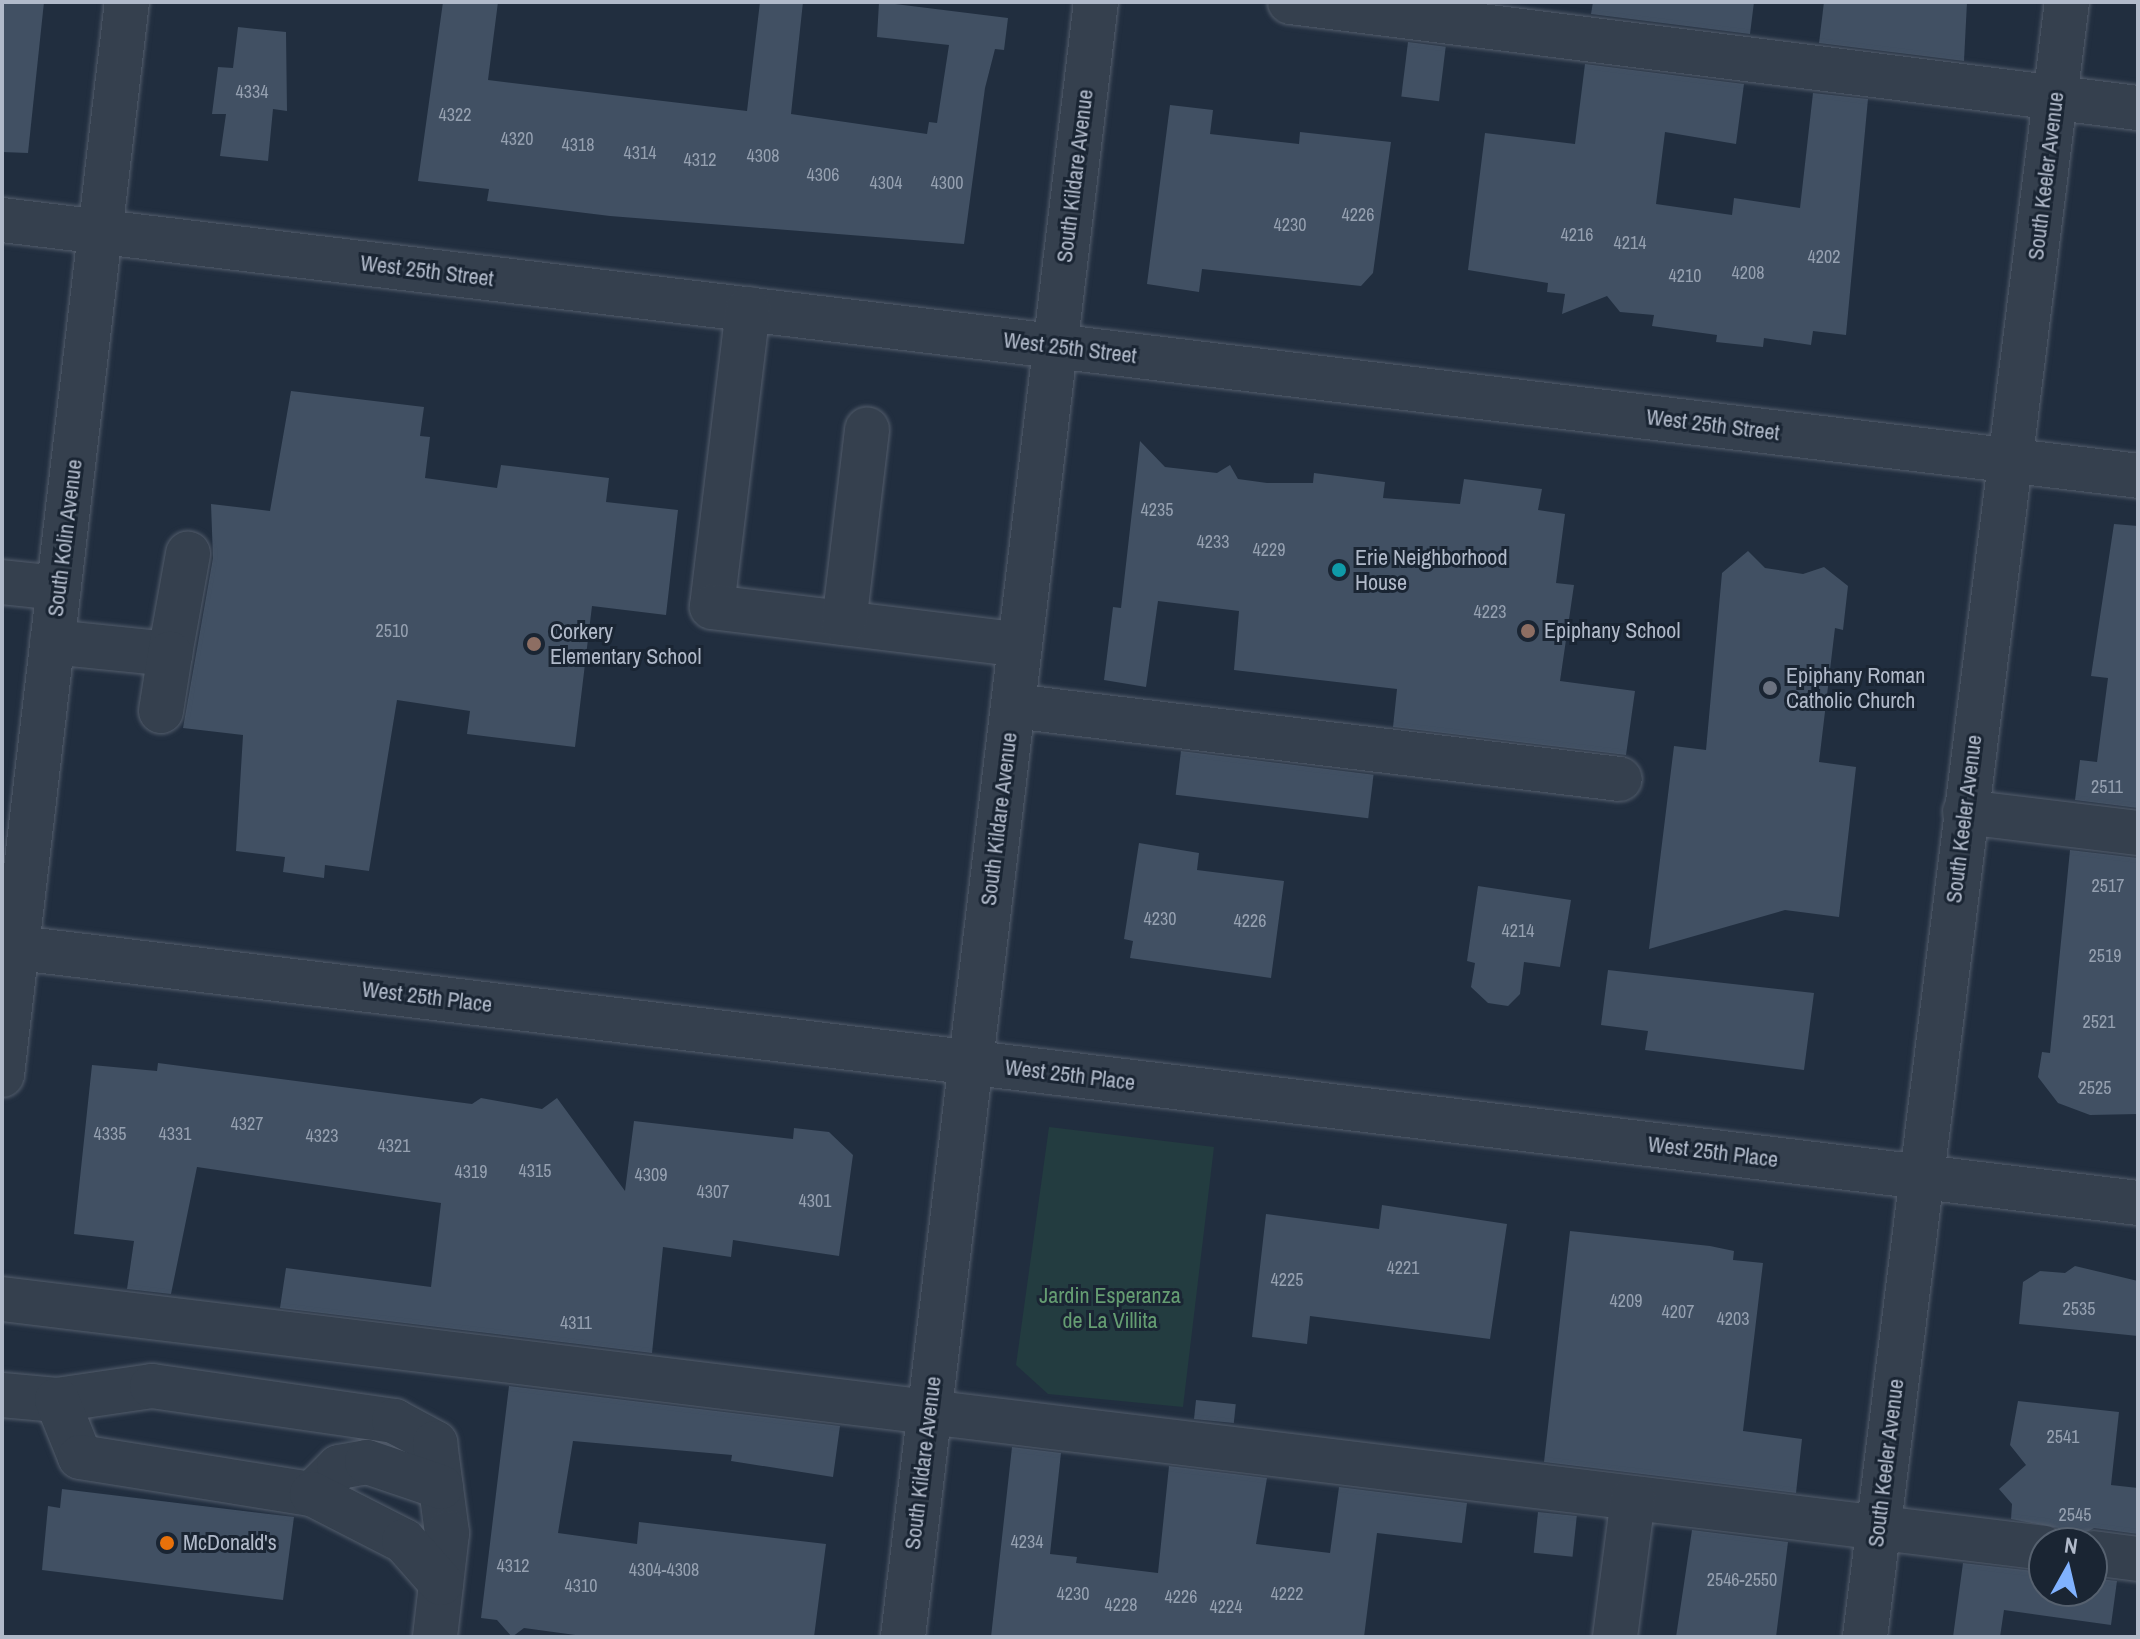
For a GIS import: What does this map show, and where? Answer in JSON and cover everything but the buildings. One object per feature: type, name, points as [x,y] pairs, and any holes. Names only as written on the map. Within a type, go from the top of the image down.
[{"type":"street","name":"South Kolin Avenue","points":[[2,1075],[10,947],[59,588],[127,2]]},
{"type":"street","name":"South Kildare Avenue","points":[[903,1637],[1096,2]]},
{"type":"street","points":[[1290,2],[2138,108]]},
{"type":"street","name":"South Keeler Avenue","points":[[1865,1637],[1919,1177],[2067,2]]},
{"type":"street","name":"West 25th Street","points":[[2,220],[2138,476]]},
{"type":"street","points":[[748,309],[712,607],[1020,645]]},
{"type":"street","points":[[844,623],[867,429]]},
{"type":"street","points":[[161,711],[188,554]]},
{"type":"street","points":[[2,582],[59,588]]},
{"type":"street","points":[[52,642],[170,654]]},
{"type":"street","points":[[1013,706],[1620,779]]},
{"type":"street","points":[[1965,812],[2138,833]]},
{"type":"street","name":"West 25th Place","points":[[10,947],[2138,1203]]},
{"type":"street","points":[[2,1299],[2028,1546]]},
{"type":"street","points":[[2,1395],[57,1400],[152,1386],[394,1421],[435,1443],[447,1533],[435,1637]]},
{"type":"street","points":[[57,1400],[80,1457],[312,1494],[404,1541],[441,1583]]},
{"type":"street","points":[[312,1494],[339,1467],[367,1462],[441,1487]]},
{"type":"street","points":[[1615,1637],[1633,1498]]},
{"type":"street","points":[[2108,1555],[2138,1559]]},
{"type":"green space","name":"Jardin Esperanza de La Villita","points":[[1049,1127],[1214,1147],[1183,1407],[1048,1394],[1016,1365]]},
{"type":"place","name":"Erie Neighborhood House","points":[[1339,570]]},
{"type":"place","name":"Epiphany School","points":[[1528,631]]},
{"type":"place","name":"Corkery Elementary School","points":[[534,644]]},
{"type":"place","name":"Epiphany Roman Catholic Church","points":[[1770,688]]},
{"type":"place","name":"McDonald's","points":[[167,1543]]}]
